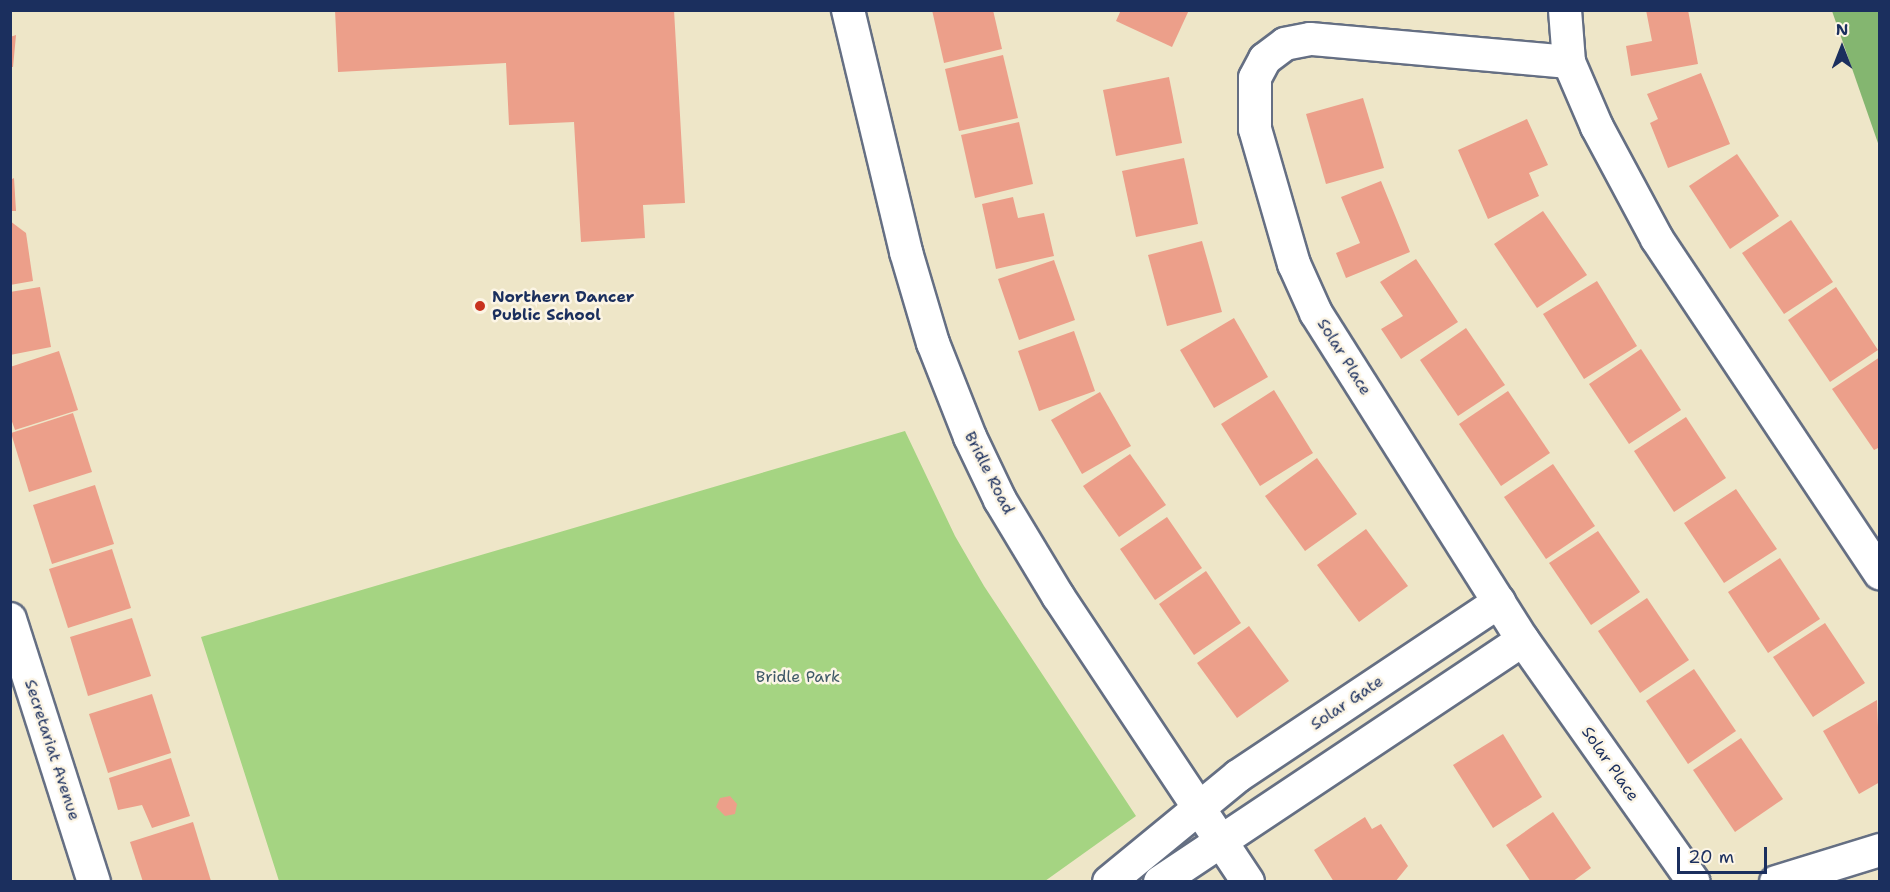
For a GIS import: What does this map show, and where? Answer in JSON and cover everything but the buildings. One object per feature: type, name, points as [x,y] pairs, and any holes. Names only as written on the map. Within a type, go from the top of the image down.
[{"type":"street","name":"Bridle Road","points":[[848,10],[906,252],[933,343],[970,437],[1000,500],[1058,597],[1248,882]]},
{"type":"street","points":[[1565,10],[1569,62],[1597,127],[1657,239],[1880,574]]},
{"type":"street","name":"Solar Place","points":[[1569,62],[1310,39],[1285,44],[1265,59],[1255,78],[1255,129],[1268,183],[1294,264],[1316,314],[1523,640],[1694,882]]},
{"type":"street","name":"Solar Gate","points":[[1109,882],[1197,807],[1238,776],[1499,602]]},
{"type":"street","name":"Secretariat Avenue","points":[[10,619],[94,882]]},
{"type":"street","points":[[1160,882],[1523,640]]},
{"type":"street","points":[[1776,882],[1880,850]]},
{"type":"green space","points":[[1832,11],[1879,11],[1879,146]]},
{"type":"green space","name":"Bridle Park","points":[[905,431],[955,536],[984,586],[1136,816],[1045,881],[279,881],[201,637]]},
{"type":"place","name":"Northern Dancer Public School","points":[[480,306]]}]
